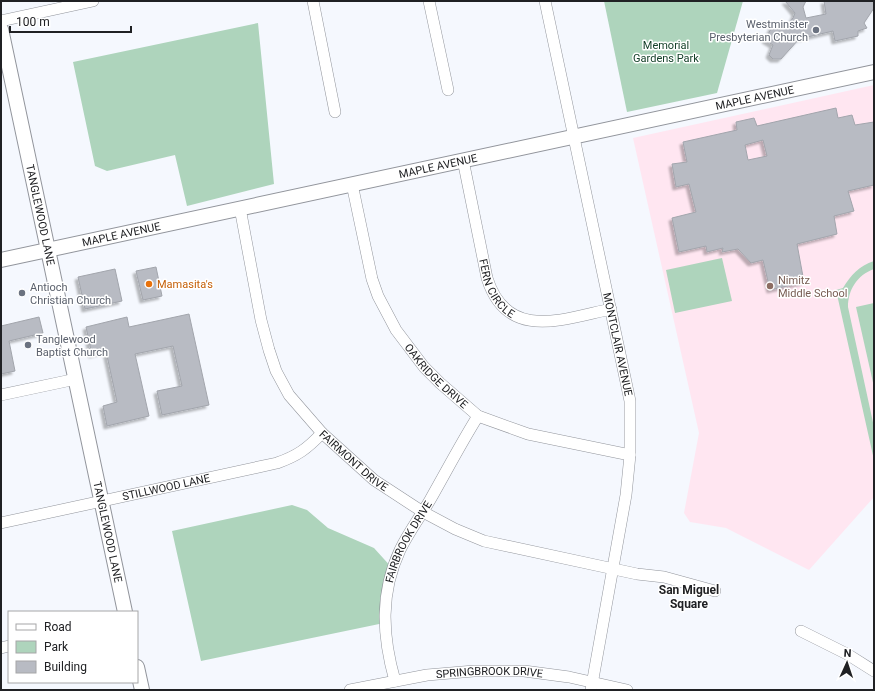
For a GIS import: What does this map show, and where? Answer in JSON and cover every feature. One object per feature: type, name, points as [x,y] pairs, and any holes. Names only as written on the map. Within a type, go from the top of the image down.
[{"type":"main road","name":"TANGLEWOOD LANE","points":[[1,29],[125,611]]},
{"type":"main road","name":"MAPLE AVENUE","points":[[1,260],[874,72]]},
{"type":"main road","points":[[138,672],[142,690]]},
{"type":"street","points":[[1,21],[93,1]]},
{"type":"street","points":[[313,1],[335,112]]},
{"type":"street","points":[[429,1],[448,90]]},
{"type":"street","name":"MONTCLAIR AVENUE","points":[[546,1],[630,401],[630,455],[626,495],[592,687]]},
{"type":"street","name":"FERN CIRCLE","points":[[463,160],[487,278],[494,296],[500,304],[520,318],[534,322],[544,322],[611,309]]},
{"type":"street","name":"OAKRIDGE DRIVE","points":[[352,184],[372,279],[385,311],[409,349],[440,383],[478,416],[528,434],[630,455]]},
{"type":"street","name":"FAIRMONT DRIVE","points":[[240,208],[262,320],[276,371],[289,395],[322,433],[374,480],[423,512],[455,529],[484,541],[614,568]]},
{"type":"street","points":[[1,395],[76,379]]},
{"type":"street","name":"FAIRBROOK DRIVE","points":[[395,680],[385,630],[386,596],[389,582],[398,555],[478,416]]},
{"type":"street","name":"STILLWOOD LANE","points":[[1,523],[277,463],[294,457],[309,447],[322,433]]},
{"type":"street","points":[[614,568],[637,574],[664,577],[715,591]]},
{"type":"street","points":[[801,631],[841,651],[874,672]]},
{"type":"street","name":"SPRINGBROOK DRIVE","points":[[350,690],[395,680],[427,675],[474,671],[524,671],[569,677],[592,687],[627,690]]},
{"type":"shaded area","name":"Nimitz Middle School","points":[[874,85],[874,497],[809,570],[726,528],[690,522],[684,513],[699,433],[633,138]]},
{"type":"green space","name":"Memorial Gardens Park","points":[[604,1],[743,1],[717,93],[627,112]]},
{"type":"green space","points":[[258,23],[274,184],[187,206],[175,155],[107,171],[95,166],[73,62]]},
{"type":"green space","points":[[722,258],[732,301],[675,313],[666,270]]},
{"type":"green space","points":[[874,261],[874,269],[858,279],[852,289],[848,301],[848,307],[874,427],[874,460],[836,290],[843,288],[852,275],[860,268]]},
{"type":"green space","points":[[874,303],[874,387],[856,307]]},
{"type":"green space","points":[[292,505],[307,510],[328,528],[374,548],[393,569],[384,623],[201,661],[172,531]]},
{"type":"building","name":"Westminster Presbyterian Church","points":[[785,1],[806,1],[803,7],[806,18],[826,14],[824,1],[874,1],[874,8],[864,23],[867,28],[858,31],[858,36],[835,41],[833,31],[799,39],[781,59],[773,59],[769,55],[773,45],[765,40],[774,23],[785,28],[795,13]]},
{"type":"building","points":[[836,108],[838,118],[852,115],[855,125],[874,122],[874,185],[848,191],[854,211],[834,216],[837,234],[797,244],[804,282],[770,290],[763,260],[751,263],[738,249],[722,252],[723,248],[707,252],[706,246],[679,252],[672,218],[696,212],[689,184],[676,187],[672,164],[687,162],[683,142],[737,130],[736,122],[754,118],[757,126]],"holes":[[[763,140],[767,156],[748,160],[745,145]]]},
{"type":"building","name":"Mamasita's","points":[[156,267],[162,296],[143,300],[136,271]]},
{"type":"building","points":[[115,269],[122,301],[85,309],[78,277]]},
{"type":"building","points":[[189,314],[209,405],[162,415],[157,391],[182,386],[173,346],[135,354],[149,416],[107,426],[103,406],[117,402],[106,351],[92,355],[86,327],[127,317],[129,327]]},
{"type":"building","name":"Tanglewood Baptist Church","points":[[39,317],[43,333],[9,341],[15,371],[1,374],[1,326]]},
{"type":"place","name":"Westminster Presbyterian Church","points":[[816,30]]},
{"type":"place","name":"Mamasita's","points":[[149,284]]},
{"type":"place","name":"Nimitz Middle School","points":[[770,286]]},
{"type":"place","name":"Antioch Christian Church","points":[[22,293]]},
{"type":"place","name":"Tanglewood Baptist Church","points":[[28,345]]},
{"type":"district","name":"San Miguel Square","points":[[689,597]]}]
